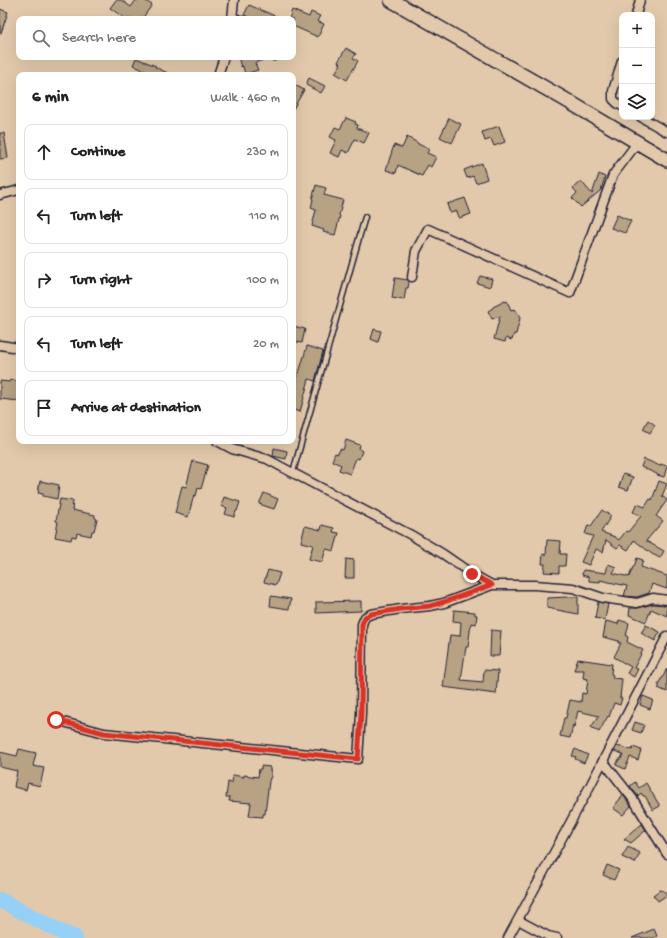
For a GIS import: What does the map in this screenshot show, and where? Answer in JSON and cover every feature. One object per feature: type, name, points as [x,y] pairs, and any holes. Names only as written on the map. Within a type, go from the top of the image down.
[{"type":"highway","points":[[391,0],[566,100],[667,160]]},
{"type":"street","points":[[232,16],[234,0]]},
{"type":"street","points":[[637,12],[640,0]]},
{"type":"street","points":[[219,72],[223,60]]},
{"type":"street","points":[[619,71],[613,91],[613,99],[619,105]]},
{"type":"street","points":[[646,120],[667,132]]},
{"type":"street","points":[[412,277],[416,251],[428,229],[570,293],[613,175],[637,143]]},
{"type":"street","points":[[0,195],[16,191]]},
{"type":"street","points":[[0,345],[16,348]]},
{"type":"street","points":[[223,444],[232,449],[267,459],[411,536],[492,585]]},
{"type":"street","points":[[56,720],[104,733],[358,759],[361,714],[362,624],[365,617],[371,614],[430,606],[492,585],[535,585],[573,588],[603,598],[637,603],[652,598],[667,600]]},
{"type":"street","points":[[508,938],[590,786],[667,636]]},
{"type":"street","points":[[603,761],[633,799],[667,854]]},
{"type":"street","points":[[518,920],[548,936],[557,938]]},
{"type":"lane","points":[[293,473],[365,217]]},
{"type":"building","points":[[116,0],[121,0],[131,7],[136,0],[144,0],[152,5],[144,16],[122,16],[110,8]]},
{"type":"building","points":[[249,5],[275,16],[246,16],[244,15]]},
{"type":"building","points":[[0,9],[8,12],[1,33],[0,33]]},
{"type":"building","points":[[292,10],[309,17],[311,12],[320,16],[317,21],[324,24],[318,37],[296,27],[296,16],[290,16]]},
{"type":"building","points":[[346,48],[356,54],[353,58],[358,61],[347,80],[335,73],[341,64],[338,62]]},
{"type":"building","points":[[135,60],[141,60],[166,72],[147,72],[133,65]]},
{"type":"building","points":[[239,60],[263,60],[255,63],[258,70],[244,72],[243,66],[241,67]]},
{"type":"building","points":[[309,78],[325,86],[321,93],[306,85]]},
{"type":"building","points":[[296,86],[304,90],[296,104]]},
{"type":"building","points":[[346,118],[356,122],[355,124],[358,125],[357,128],[369,133],[364,143],[355,139],[348,153],[342,150],[339,157],[330,153],[336,140],[330,137],[335,127],[340,129]]},
{"type":"building","points":[[449,118],[461,124],[452,143],[440,137]]},
{"type":"building","points":[[499,126],[505,142],[494,146],[491,139],[485,141],[482,132]]},
{"type":"building","points":[[0,133],[4,133],[8,158],[0,159]]},
{"type":"building","points":[[407,137],[429,149],[427,153],[436,157],[431,167],[428,165],[422,176],[398,165],[396,173],[386,170],[394,145],[402,148]]},
{"type":"building","points":[[482,163],[487,179],[476,183],[473,176],[467,178],[464,170]]},
{"type":"building","points":[[599,174],[605,177],[601,190],[581,207],[572,198],[577,193],[573,188],[581,181],[592,194]]},
{"type":"building","points":[[316,185],[326,188],[324,195],[343,200],[335,235],[323,232],[324,230],[312,226],[316,210],[311,208]]},
{"type":"building","points":[[465,198],[471,214],[459,218],[457,211],[450,213],[447,204]]},
{"type":"building","points":[[617,215],[631,221],[625,233],[611,228]]},
{"type":"building","points":[[480,276],[492,279],[490,287],[477,283]]},
{"type":"building","points":[[395,278],[408,280],[409,282],[408,288],[406,288],[404,300],[392,298]]},
{"type":"building","points":[[507,301],[511,310],[516,310],[520,318],[516,334],[514,334],[512,340],[506,338],[505,342],[494,339],[500,316],[492,319],[488,311]]},
{"type":"building","points":[[296,327],[305,329],[302,343],[296,342]]},
{"type":"building","points":[[374,329],[381,331],[378,342],[371,339]]},
{"type":"building","points":[[307,346],[323,351],[315,381],[309,379],[300,412],[296,411],[296,383]]},
{"type":"building","points":[[10,380],[16,381],[16,401],[0,399],[0,381],[9,382]]},
{"type":"building","points":[[648,420],[655,425],[650,433],[643,429]]},
{"type":"building","points":[[346,440],[360,445],[359,449],[362,451],[359,459],[356,458],[350,474],[339,470],[341,465],[332,461],[335,453],[338,454],[340,449],[343,450]]},
{"type":"building","points":[[274,448],[287,451],[286,459],[273,456]]},
{"type":"building","points":[[644,459],[660,466],[660,464],[667,466],[664,477],[641,467]]},
{"type":"building","points":[[193,461],[208,465],[201,489],[198,488],[196,496],[194,495],[188,517],[175,513],[182,486],[186,487]]},
{"type":"building","points":[[623,474],[633,477],[628,490],[619,487]]},
{"type":"building","points":[[40,481],[59,485],[57,499],[43,496],[43,494],[38,493]]},
{"type":"building","points":[[659,481],[667,484],[662,496],[667,500],[656,516],[663,521],[646,541],[664,551],[660,558],[652,554],[634,540],[628,550],[620,545],[617,548],[606,540],[603,552],[596,549],[589,565],[581,562],[593,536],[585,534],[588,525],[591,526],[602,510],[611,516],[601,532],[619,540],[626,531],[628,532],[641,516],[633,512],[637,504],[645,507],[650,499],[652,500]]},
{"type":"building","points":[[264,493],[278,499],[274,509],[259,504]]},
{"type":"building","points":[[224,497],[240,502],[234,517],[225,514],[227,508],[221,506]]},
{"type":"building","points":[[60,499],[73,501],[72,510],[95,515],[95,518],[97,519],[91,536],[77,533],[76,537],[72,536],[71,540],[55,537]]},
{"type":"building","points":[[322,525],[334,528],[333,532],[339,533],[334,551],[326,549],[322,562],[309,559],[313,545],[301,542],[305,526],[321,530]]},
{"type":"building","points":[[547,540],[561,541],[560,554],[566,554],[565,566],[559,566],[559,573],[544,572],[545,564],[542,564],[543,554],[546,555]]},
{"type":"building","points":[[637,558],[643,560],[641,567],[667,576],[667,589],[652,584],[649,593],[637,597],[624,596],[627,586],[600,580],[600,582],[589,581],[589,577],[582,575],[583,570],[606,573],[608,564],[616,567],[613,573],[629,577]]},
{"type":"building","points":[[346,559],[354,560],[354,578],[345,578]]},
{"type":"building","points":[[268,570],[280,573],[276,585],[264,582]]},
{"type":"building","points":[[271,596],[291,599],[289,609],[270,606]]},
{"type":"building","points":[[578,597],[578,614],[547,608],[547,598]]},
{"type":"building","points":[[361,601],[361,611],[316,613],[316,602]]},
{"type":"building","points":[[598,602],[608,604],[605,620],[595,618]]},
{"type":"building","points":[[653,604],[667,605],[667,616],[651,609],[646,622],[629,615],[630,608],[638,608]]},
{"type":"building","points":[[454,610],[475,612],[475,615],[477,615],[476,624],[471,623],[461,680],[483,682],[484,670],[498,671],[496,694],[443,687],[450,635],[460,636],[461,622],[453,621]]},
{"type":"building","points":[[619,620],[629,623],[626,636],[628,637],[627,642],[643,650],[634,668],[638,669],[634,677],[627,673],[631,667],[614,657],[621,643],[618,643],[619,641],[603,637],[606,621],[618,624]]},
{"type":"building","points":[[646,625],[660,632],[655,641],[641,633]]},
{"type":"building","points":[[491,630],[501,631],[499,656],[490,656]]},
{"type":"building","points":[[578,659],[612,664],[612,678],[622,679],[620,698],[622,698],[620,705],[614,703],[609,717],[608,716],[599,732],[591,727],[599,716],[578,711],[570,738],[560,736],[564,718],[566,718],[570,700],[581,702],[582,693],[586,694],[588,679],[583,678],[584,670],[574,670]]},
{"type":"building","points":[[667,668],[667,692],[658,688],[660,686],[658,685]]},
{"type":"building","points":[[643,696],[653,700],[650,709],[640,705]]},
{"type":"building","points":[[635,722],[644,725],[641,733],[632,730]]},
{"type":"building","points":[[617,746],[632,750],[633,747],[641,750],[638,760],[630,757],[625,769],[616,765],[623,754],[614,751]]},
{"type":"building","points":[[19,749],[36,753],[33,766],[44,768],[40,786],[28,783],[26,790],[14,787],[17,771],[0,767],[0,752],[17,756]]},
{"type":"building","points":[[575,749],[588,755],[584,763],[572,756]]},
{"type":"building","points":[[261,766],[270,767],[271,771],[265,814],[263,814],[263,817],[249,816],[251,803],[229,801],[230,797],[226,797],[228,782],[232,783],[233,775],[258,777]]},
{"type":"building","points":[[635,782],[639,788],[646,783],[660,806],[653,810],[645,796],[641,793],[638,796],[630,786]]},
{"type":"building","points":[[623,795],[631,806],[623,815],[613,808]]},
{"type":"building","points":[[642,824],[646,830],[631,843],[624,839]]},
{"type":"building","points":[[628,847],[640,853],[635,863],[622,857]]},
{"type":"building","points":[[607,865],[619,870],[614,880],[603,875]]},
{"type":"building","points":[[660,890],[664,891],[667,895],[658,901],[653,895]]},
{"type":"building","points":[[654,929],[657,936],[653,938],[632,938]]},
{"type":"waterway","points":[[0,900],[75,938]]},
{"type":"route","points":[[56,720],[104,733],[358,759],[361,714],[362,624],[365,617],[371,614],[430,606],[492,585],[472,574]]}]
